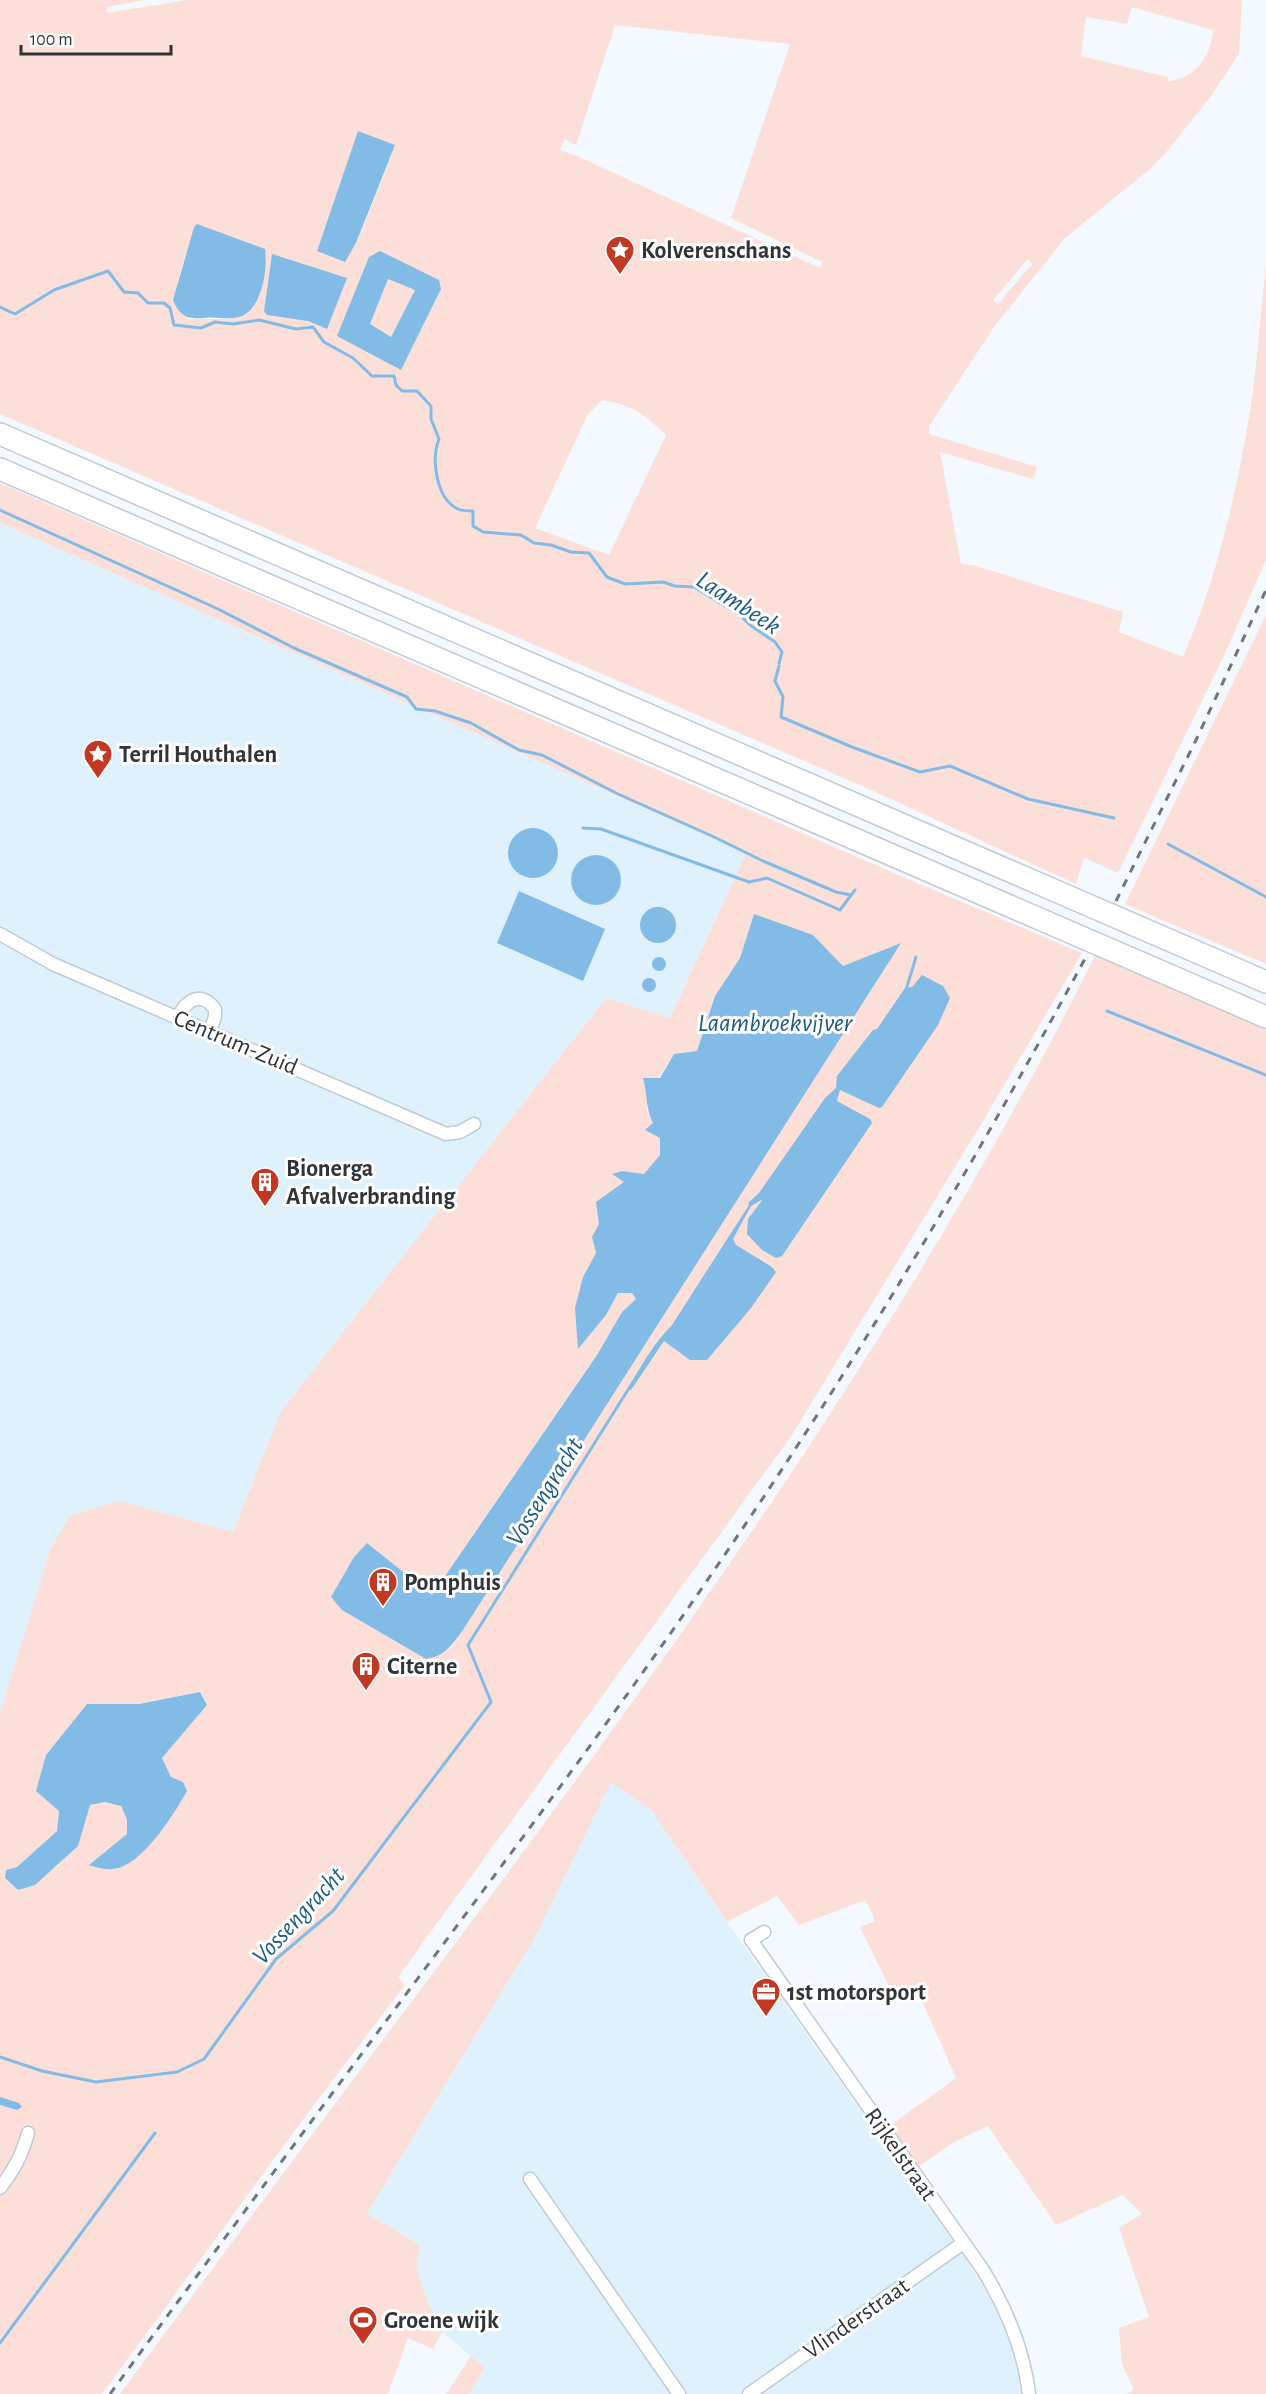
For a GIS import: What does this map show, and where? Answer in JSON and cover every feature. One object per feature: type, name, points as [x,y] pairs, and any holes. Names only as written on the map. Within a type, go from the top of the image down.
[{"type":"highway","points":[[0,434],[1266,982]]},
{"type":"highway","points":[[0,469],[1266,1017]]},
{"type":"street","name":"Centrum-Zuid","points":[[0,934],[53,964],[446,1134],[460,1132],[474,1124]]},
{"type":"street","points":[[178,1017],[188,1002],[195,998],[204,999],[214,1009],[215,1017],[210,1031]]},
{"type":"street","name":"Rijkelstraat","points":[[764,1932],[751,1940],[983,2270],[1002,2302],[1022,2355],[1029,2394]]},
{"type":"street","points":[[0,2188],[14,2171],[28,2133]]},
{"type":"street","points":[[530,2179],[679,2394]]},
{"type":"street","name":"Vlinderstraat","points":[[749,2394],[963,2243]]},
{"type":"shaded area","points":[[0,0],[145,0],[107,7],[107,13],[187,0],[1242,0],[1239,54],[1211,96],[1150,169],[1065,238],[994,327],[929,426],[929,434],[1037,467],[1033,479],[940,452],[961,564],[973,565],[1123,612],[1119,632],[1183,657],[1214,572],[1236,483],[1251,404],[1266,265],[1266,560],[1222,660],[1118,873],[1084,858],[1076,884],[869,789],[0,414]],"holes":[[[1132,7],[1213,30],[1212,40],[1205,57],[1194,71],[1187,76],[1168,81],[1168,77],[1081,56],[1086,17],[1127,24]],[[615,25],[790,44],[731,218],[822,262],[820,268],[560,150],[565,139],[576,145]],[[358,131],[395,146],[357,243],[344,262],[317,251]],[[197,224],[242,316],[228,319],[189,319],[177,284],[194,227]],[[380,251],[441,289],[401,369],[337,335]],[[272,254],[327,329],[308,321],[264,311]],[[1028,259],[1032,264],[998,304],[993,300]],[[602,400],[637,412],[666,435],[609,555],[535,528],[588,414]]]},
{"type":"shaded area","points":[[388,279],[415,290],[391,337],[370,324]]},
{"type":"shaded area","points":[[0,483],[1082,953],[792,1435],[398,1977],[405,1985],[304,2118],[102,2394],[0,2394],[0,1713],[50,1550],[70,1515],[120,1501],[233,1532],[281,1411],[606,998],[670,1018],[746,853],[0,523]],"holes":[[[754,914],[813,935],[843,966],[900,944],[450,1649],[399,1643],[343,1610],[331,1597],[367,1543],[432,1595],[597,1355],[622,1312],[636,1299],[632,1293],[618,1293],[606,1315],[578,1348],[583,1277],[596,1253],[592,1237],[625,1181],[613,1174],[622,1171],[644,1174],[660,1155],[660,1138],[647,1110],[648,1094],[674,1054],[697,1051],[715,996],[740,958]],[[201,1692],[207,1705],[162,1758],[171,1777],[183,1782],[113,1869],[101,1854],[127,1834],[127,1820],[121,1806],[105,1802],[90,1805],[59,1865],[18,1890],[5,1878],[6,1870],[17,1867],[57,1831],[59,1811],[46,1755],[87,1704],[139,1704]]]},
{"type":"shaded area","points":[[0,523],[746,853],[670,1018],[606,998],[281,1411],[233,1532],[120,1501],[70,1515],[50,1550],[0,1713]]},
{"type":"shaded area","points":[[1266,615],[1266,964],[1125,904]]},
{"type":"shaded area","points":[[1096,954],[1266,1030],[1266,2394],[1127,2394],[1134,2390],[1122,2364],[1119,2328],[1149,2317],[1119,2228],[1142,2214],[1123,2195],[1056,2225],[988,2126],[952,2143],[918,2167],[888,2127],[956,2078],[918,1992],[895,1999],[860,1927],[875,1921],[866,1900],[799,1925],[777,1896],[727,1922],[652,1811],[611,1782],[534,1939],[367,2213],[419,2245],[417,2270],[429,2305],[442,2332],[433,2349],[408,2338],[388,2394],[120,2394],[583,1771],[768,1508],[856,1373],[941,1236],[1021,1097]]},
{"type":"shaded area","points":[[611,1781],[652,1811],[727,1922],[964,2256],[992,2300],[1014,2354],[1022,2394],[469,2394],[485,2368],[442,2332],[429,2305],[417,2270],[419,2245],[367,2213],[534,1939]]},
{"type":"shaded area","points":[[471,2356],[485,2368],[469,2394],[446,2394]]},
{"type":"water","points":[[358,131],[395,145],[356,243],[345,262],[317,251]]},
{"type":"water","points":[[197,224],[265,249],[264,277],[259,296],[249,311],[242,316],[194,318],[185,316],[173,300],[194,227]]},
{"type":"water","points":[[380,251],[439,280],[441,289],[401,370],[337,336],[369,257]],"holes":[[[388,279],[415,290],[391,337],[370,324]]]},
{"type":"water","points":[[272,254],[347,278],[327,329],[308,321],[267,315],[264,311]]},
{"type":"water","points":[[528,828],[538,828],[551,835],[558,848],[558,858],[551,871],[538,878],[528,878],[519,874],[512,867],[508,858],[508,848],[512,839],[519,832]]},
{"type":"water","points":[[591,855],[601,855],[614,862],[621,875],[621,885],[614,898],[601,905],[591,905],[582,901],[575,894],[571,885],[571,875],[575,866],[582,859]]},
{"type":"water","points":[[519,891],[605,929],[583,981],[497,943]]},
{"type":"water","points":[[658,907],[671,912],[676,925],[671,938],[658,943],[645,938],[640,925],[645,912]]},
{"type":"water","name":"Laambroekvijver","points":[[754,914],[813,935],[843,966],[901,943],[463,1630],[443,1652],[426,1659],[342,1610],[331,1597],[354,1557],[367,1543],[432,1595],[597,1355],[622,1312],[636,1299],[632,1293],[618,1293],[606,1315],[578,1349],[575,1308],[583,1277],[596,1253],[592,1237],[599,1224],[596,1202],[624,1182],[612,1174],[622,1171],[644,1174],[660,1155],[660,1138],[645,1130],[653,1123],[643,1078],[660,1078],[674,1054],[697,1051],[715,996],[740,958]]},
{"type":"water","points":[[656,957],[662,957],[666,964],[662,971],[656,971],[652,967],[652,961]]},
{"type":"water","points":[[922,975],[943,986],[950,998],[938,1025],[882,1107],[879,1108],[840,1090],[837,1101],[870,1119],[872,1123],[782,1256],[776,1258],[762,1250],[747,1234],[748,1219],[763,1199],[751,1206],[733,1239],[736,1245],[772,1267],[776,1272],[751,1308],[707,1360],[690,1360],[664,1341],[631,1390],[628,1388],[654,1347],[672,1325],[749,1205],[748,1203],[759,1193],[825,1098],[836,1088],[837,1076],[873,1030],[877,1029],[905,988],[912,987]]},
{"type":"water","points":[[646,978],[652,978],[656,985],[652,992],[646,992],[642,988],[642,982]]},
{"type":"water","points":[[200,1692],[207,1705],[162,1758],[171,1777],[183,1782],[187,1791],[165,1826],[145,1850],[123,1866],[109,1869],[89,1865],[127,1834],[127,1820],[121,1806],[105,1802],[90,1805],[78,1846],[35,1885],[18,1890],[5,1878],[6,1870],[17,1867],[57,1831],[59,1811],[36,1791],[46,1755],[87,1704],[139,1704]]},
{"type":"water","points":[[0,2097],[19,2103],[22,2107],[17,2110],[0,2105]]},
{"type":"waterway","name":"Laambeek","points":[[0,307],[15,314],[54,290],[108,271],[124,292],[138,293],[148,303],[164,303],[170,308],[174,325],[201,328],[215,322],[233,324],[259,320],[296,329],[313,327],[324,342],[353,358],[372,376],[394,376],[396,385],[402,391],[417,391],[431,406],[431,419],[439,439],[436,467],[440,488],[451,504],[460,510],[473,511],[473,526],[483,532],[521,535],[534,543],[551,545],[571,552],[589,553],[607,577],[625,584],[663,582],[675,586],[694,587],[740,615],[750,625],[775,642],[782,652],[779,663]]},
{"type":"waterway","points":[[0,510],[218,609],[294,648],[407,697],[416,709],[435,711],[471,723],[519,750],[542,755],[618,794],[763,861],[836,892],[851,895]]},
{"type":"waterway","name":"Laambeek","points":[[779,666],[775,681],[783,697],[781,717],[920,772],[950,766],[1028,799],[1114,818]]},
{"type":"waterway","points":[[583,828],[601,829],[749,882],[767,878],[840,910],[855,890]]},
{"type":"waterway","name":"Laambeek","points":[[1168,844],[1266,897]]},
{"type":"waterway","name":"Vossengracht","points":[[906,990],[916,957]]},
{"type":"waterway","points":[[1107,1011],[1266,1075]]},
{"type":"waterway","name":"Vossengracht","points":[[0,2057],[42,2071],[96,2082],[177,2072],[204,2059],[276,1959],[333,1911],[491,1702],[468,1645],[631,1385]]},
{"type":"waterway","name":"Vossengracht","points":[[0,2343],[155,2133]]},
{"type":"railway","points":[[1116,901],[1197,738],[1266,590]]},
{"type":"railway","points":[[110,2394],[576,1765],[715,1569],[814,1419],[909,1267],[1000,1112],[1087,955]]},
{"type":"place","name":"Kolverenschans","points":[[620,276]]},
{"type":"place","name":"Terril Houthalen","points":[[98,780]]},
{"type":"place","name":"Bionerga Afvalverbranding","points":[[265,1208]]},
{"type":"place","name":"Pomphuis","points":[[383,1608]]},
{"type":"place","name":"Citerne","points":[[366,1692]]},
{"type":"place","name":"1st motorsport","points":[[766,2018]]},
{"type":"place","name":"Groene wijk","points":[[363,2346]]}]
